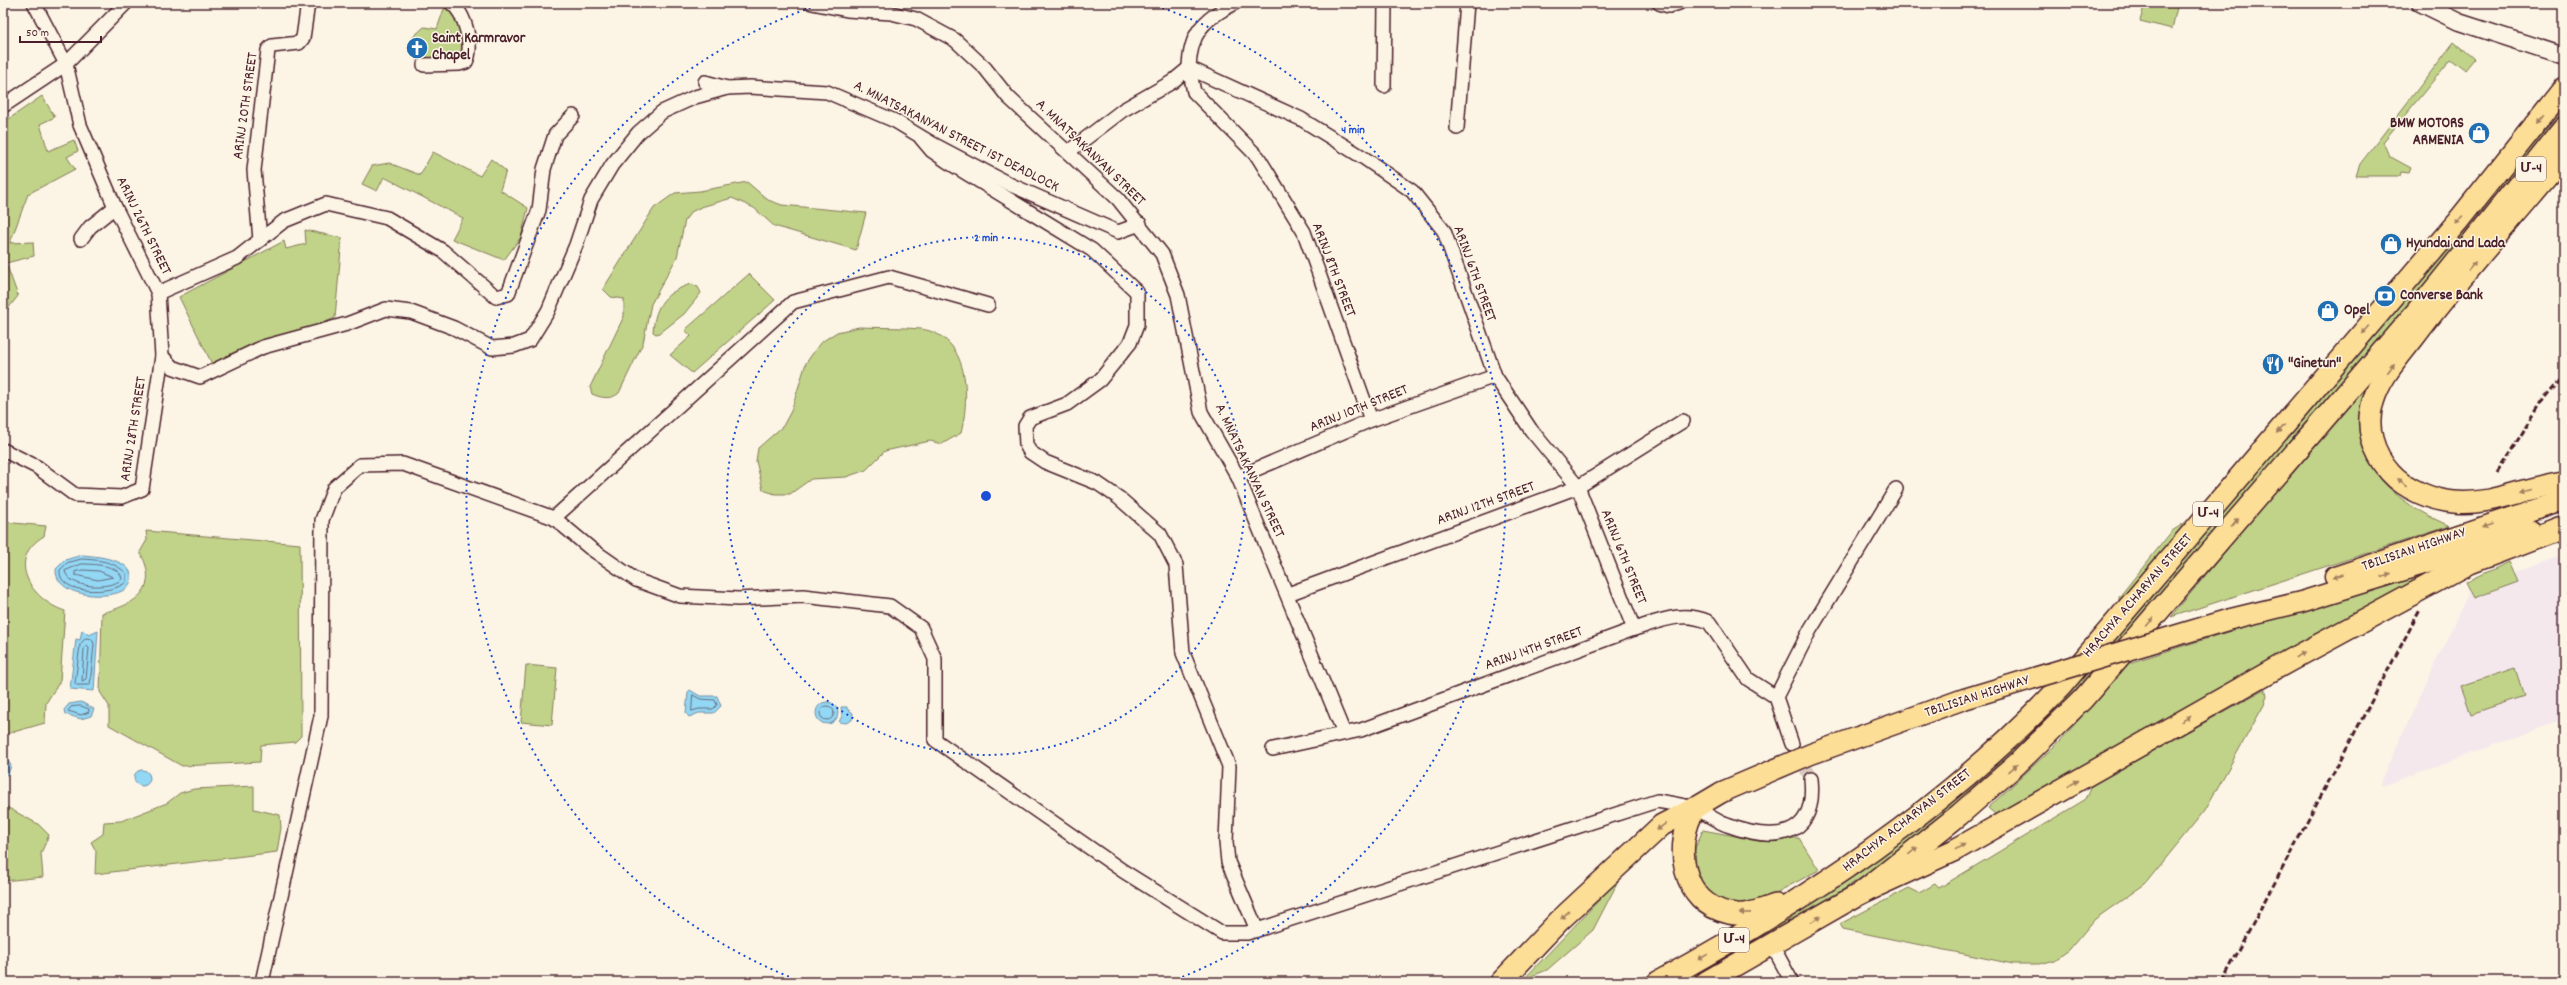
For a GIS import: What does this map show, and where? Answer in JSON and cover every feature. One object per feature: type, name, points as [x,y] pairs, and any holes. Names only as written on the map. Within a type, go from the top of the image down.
[{"type":"highway","name":"HRACHYA ACHARYAN STREET","points":[[1809,895],[1921,814],[2008,741],[2062,685],[2458,221],[2564,88]]},
{"type":"highway","name":"HRACHYA ACHARYAN STREET","points":[[1861,893],[1959,815],[2017,764],[2082,699],[2421,305],[2564,128]]},
{"type":"highway","points":[[2564,149],[2550,173],[2431,315],[2386,375],[2372,402],[2369,426],[2374,445],[2382,463],[2406,486],[2429,496],[2453,502],[2479,502],[2564,482]]},
{"type":"highway","points":[[1861,893],[1955,850],[2289,661],[2470,563],[2564,527]]},
{"type":"highway","points":[[1695,808],[1690,817],[1683,847],[1683,863],[1688,880],[1697,894],[1708,905],[1729,913],[1751,913],[1809,895]]},
{"type":"highway","points":[[1501,982],[1559,921],[1662,825],[1695,808]]},
{"type":"highway","name":"Մ-4","points":[[1706,982],[1861,893]]},
{"type":"highway","name":"Մ-4","points":[[1658,982],[1723,946],[1809,895]]},
{"type":"highway","points":[[1723,946],[1736,952],[1737,959],[1733,966]]},
{"type":"main road","name":"TBILISIAN HIGHWAY","points":[[2268,608],[2296,590],[2564,500]]},
{"type":"main road","name":"TBILISIAN HIGHWAY","points":[[1695,808],[1722,792],[1811,754],[1964,699],[2268,608],[2301,602],[2523,533],[2564,527]]},
{"type":"street","name":"ARINJ 26TH STREET","points":[[34,3],[66,64],[80,125],[115,207],[158,293],[237,258],[284,221],[326,204],[387,218],[443,251],[496,297],[508,294],[539,210],[544,169],[555,135],[573,116]]},
{"type":"street","points":[[3,106],[66,64],[126,3]]},
{"type":"street","name":"ARINJ 20TH STREET","points":[[260,240],[254,170],[268,50],[272,46],[299,43],[304,38],[308,3]]},
{"type":"street","points":[[424,65],[459,64],[466,62],[469,57],[467,30],[457,7],[451,3]]},
{"type":"street","name":"A. MNATSAKANYAN STREET","points":[[812,3],[847,10],[891,13],[916,19],[955,40],[985,68],[1008,97],[1118,199],[1140,224],[1162,254],[1178,295],[1201,412],[1238,477],[1288,594],[1344,733]]},
{"type":"street","points":[[1384,86],[1385,3]]},
{"type":"street","points":[[1457,128],[1467,3]]},
{"type":"street","points":[[1659,3],[1669,6],[1679,3]]},
{"type":"street","points":[[2420,3],[2459,22],[2564,56]]},
{"type":"street","points":[[1068,152],[1123,110],[1172,82],[1189,68],[1189,48],[1200,28],[1211,16],[1226,5]]},
{"type":"street","name":"ARINJ 6TH STREET","points":[[1189,68],[1301,119],[1364,158],[1412,191],[1444,231],[1494,376],[1532,430],[1578,488],[1634,629]]},
{"type":"street","name":"ARINJ 8TH STREET","points":[[1189,68],[1194,92],[1258,157],[1304,232],[1371,420]]},
{"type":"street","name":"A. MNATSAKANYAN STREET 1ST DEADLOCK","points":[[705,82],[727,88],[750,87],[827,92],[895,121],[921,138],[1011,185],[1118,232],[1140,224]]},
{"type":"street","points":[[162,356],[172,367],[200,377],[263,348],[347,324],[386,309],[411,312],[454,328],[492,348],[514,346],[530,340],[548,311],[576,245],[591,200],[612,166],[638,132],[662,112],[696,97],[727,88]]},
{"type":"street","points":[[921,138],[932,151],[948,162],[1092,250],[1137,292],[1137,325],[1130,343],[1100,380],[1067,404],[1030,418],[1025,426],[1026,445],[1030,452],[1045,462],[1097,483],[1119,498],[1160,534],[1173,558],[1176,565],[1180,594],[1180,634],[1183,653],[1229,766],[1226,842],[1228,862],[1257,930]]},
{"type":"street","points":[[81,239],[90,227],[115,207]]},
{"type":"street","points":[[554,518],[793,302],[889,277],[988,305]]},
{"type":"street","name":"ARINJ 28TH STREET","points":[[3,450],[37,467],[75,495],[122,497],[142,489],[162,356],[158,293]]},
{"type":"street","name":"ARINJ 10TH STREET","points":[[1238,477],[1371,420],[1494,376]]},
{"type":"street","name":"ARINJ 12TH STREET","points":[[1288,594],[1578,488],[1683,421]]},
{"type":"street","points":[[262,982],[321,716],[322,520],[334,488],[360,465],[404,464],[554,518],[590,548],[636,580],[680,596],[738,599],[803,596],[890,606],[921,628],[935,659],[936,740],[1123,871],[1222,933],[1247,933],[1257,930],[1657,801],[1695,808],[1725,824],[1754,834],[1775,834],[1796,829],[1809,813],[1813,799],[1811,779]]},
{"type":"street","points":[[1792,744],[1776,696],[1810,630],[1896,489]]},
{"type":"street","name":"ARINJ 14TH STREET","points":[[1273,749],[1361,730],[1634,629],[1680,615],[1700,618],[1709,622],[1748,679],[1776,696]]},
{"type":"street","points":[[1772,945],[1792,982]]},
{"type":"shaded area","points":[[2564,555],[2564,719],[2382,786],[2380,782],[2471,587]]},
{"type":"green space","points":[[2145,3],[2178,3],[2172,29],[2140,21]]},
{"type":"green space","points":[[445,6],[459,18],[465,60],[431,61],[408,51],[413,37],[424,27],[437,29]]},
{"type":"green space","points":[[2454,42],[2474,59],[2465,70],[2451,59],[2383,142],[2389,156],[2411,168],[2409,173],[2401,172],[2400,176],[2356,176],[2360,164]]},
{"type":"green space","points":[[42,96],[55,117],[40,124],[48,151],[74,140],[78,151],[67,157],[75,169],[28,194],[10,243],[33,242],[34,256],[6,263],[18,296],[3,315],[3,123]]},
{"type":"green space","points":[[2564,109],[2532,155],[2354,368],[2045,725],[1956,805],[1865,875],[1820,905],[1745,946],[1744,945],[1952,801],[2420,277]]},
{"type":"green space","points":[[433,152],[480,176],[491,159],[506,171],[500,190],[528,208],[521,237],[504,260],[452,239],[463,218],[384,177],[377,191],[362,184],[372,166],[389,163],[420,175]]},
{"type":"green space","points":[[747,182],[768,200],[782,205],[866,213],[856,250],[774,226],[754,208],[732,198],[701,207],[691,212],[685,220],[677,257],[651,304],[643,343],[619,393],[613,397],[606,398],[592,394],[590,387],[624,316],[624,299],[611,297],[603,289],[654,208],[675,193],[700,191]]},
{"type":"green space","points":[[305,230],[342,238],[335,318],[214,368],[179,297],[284,241],[286,249],[306,244]]},
{"type":"green space","points":[[749,274],[775,300],[692,373],[670,355],[691,336],[685,330]]},
{"type":"green space","points":[[691,284],[698,287],[701,293],[684,314],[660,333],[656,334],[653,332],[656,314],[663,300],[682,287]]},
{"type":"green space","points":[[859,327],[921,329],[937,334],[949,343],[958,355],[963,370],[965,403],[961,433],[942,444],[930,441],[885,451],[866,470],[846,477],[811,479],[790,494],[775,494],[763,490],[756,461],[758,448],[783,426],[791,411],[806,363],[820,343],[837,332]]},
{"type":"green space","points":[[2366,381],[2360,409],[2359,429],[2364,452],[2372,467],[2393,492],[2421,512],[2450,526],[2171,617]]},
{"type":"green space","points":[[2203,511],[2119,603],[2119,597],[2172,531]]},
{"type":"green space","points":[[3,522],[46,526],[44,536],[32,545],[26,556],[25,567],[27,578],[42,598],[53,606],[65,611],[60,681],[46,703],[45,723],[3,735]]},
{"type":"green space","points":[[146,531],[300,544],[301,736],[295,742],[261,745],[260,762],[182,766],[109,725],[109,706],[100,692],[102,613],[126,605],[135,600],[142,593],[146,585],[147,576],[146,565],[140,552],[147,540]]},
{"type":"green space","points":[[2497,547],[2161,721],[1996,815],[1988,808],[2060,741],[2129,663]]},
{"type":"green space","points":[[2509,562],[2518,582],[2474,598],[2466,582]]},
{"type":"green space","points":[[526,665],[557,668],[552,725],[521,722]]},
{"type":"green space","points":[[2515,668],[2524,696],[2471,714],[2461,686]]},
{"type":"green space","points":[[2265,689],[2267,696],[2264,705],[2205,810],[2145,884],[2095,919],[2069,950],[2055,960],[2040,964],[2013,964],[1843,929],[1840,924],[1909,888],[1919,893],[1935,884],[1939,888],[2086,799],[2092,785]]},
{"type":"green space","points":[[254,786],[254,809],[280,815],[281,828],[277,852],[95,874],[96,851],[91,842],[103,834],[104,822],[121,821],[167,803],[180,793],[194,789]]},
{"type":"green space","points":[[3,805],[38,824],[49,835],[41,853],[43,877],[3,881]]},
{"type":"green space","points":[[1703,830],[1751,839],[1799,838],[1819,870],[1755,904],[1727,905],[1702,887],[1694,862],[1695,848]]},
{"type":"green space","points":[[1620,878],[1593,930],[1547,970],[1524,979]]},
{"type":"green space","points":[[1715,959],[1718,964],[1686,982],[1674,982]]},
{"type":"green space","points":[[1660,974],[1646,982],[1618,982],[1620,981]]},
{"type":"water","points":[[82,555],[96,556],[121,563],[127,567],[131,573],[129,585],[122,591],[114,594],[93,595],[82,594],[63,585],[58,578],[56,569],[65,560]]},
{"type":"water","points":[[82,630],[89,635],[98,631],[94,691],[70,689],[76,639],[80,640]]},
{"type":"water","points":[[690,690],[700,696],[717,696],[721,706],[714,713],[699,713],[689,717],[686,713],[688,692]]},
{"type":"water","points":[[81,702],[94,709],[91,716],[81,719],[65,714],[64,710],[69,704]]},
{"type":"water","points":[[827,702],[835,705],[838,713],[835,721],[827,724],[819,721],[816,713],[819,705]]},
{"type":"water","points":[[841,707],[847,707],[847,709],[853,713],[852,720],[846,723],[839,722],[842,716]]},
{"type":"water","points":[[3,759],[9,762],[11,766],[8,774],[4,776]]},
{"type":"water","points":[[139,770],[145,770],[150,775],[148,784],[145,786],[139,786],[134,781],[134,775]]},
{"type":"tunnel","points":[[1797,752],[1811,779]]},
{"type":"railway","points":[[2497,473],[2545,397],[2564,375]]},
{"type":"railway","points":[[2222,982],[2420,610]]},
{"type":"place","name":"Saint Karmravor Chapel","points":[[417,48]]},
{"type":"place","name":"BMW MOTORS ARMENIA","points":[[2479,133]]},
{"type":"place","name":"Hyundai and Lada","points":[[2391,244]]},
{"type":"place","name":"Converse Bank","points":[[2385,296]]},
{"type":"place","name":"Opel","points":[[2328,311]]},
{"type":"place","name":"\"Ginetun\"","points":[[2273,364]]}]
